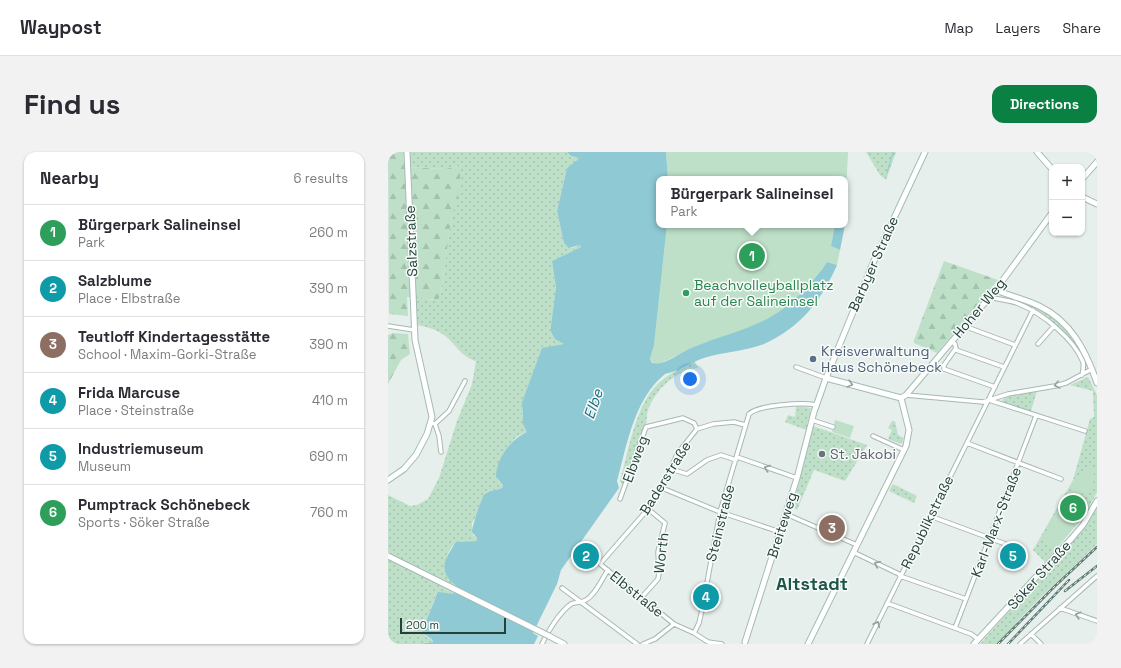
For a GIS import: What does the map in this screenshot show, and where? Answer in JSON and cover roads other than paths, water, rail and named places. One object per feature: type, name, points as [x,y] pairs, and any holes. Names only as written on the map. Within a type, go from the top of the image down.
[{"type":"street","name":"Salzstraße","points":[[388,480],[404,469],[413,460],[433,423],[432,410],[416,350],[414,330],[407,152]]},
{"type":"street","name":"Barbyer Straße","points":[[816,405],[872,267],[925,152]]},
{"type":"street","points":[[1037,152],[1049,166]]},
{"type":"street","points":[[1085,173],[1097,162]]},
{"type":"street","points":[[1085,175],[1089,170]]},
{"type":"street","points":[[1085,198],[1097,204]]},
{"type":"street","name":"Hoher Weg","points":[[901,398],[906,395],[990,296],[999,289],[1000,284],[1049,217]]},
{"type":"street","points":[[999,289],[1001,292],[1040,306],[1059,319],[1078,340],[1097,383]]},
{"type":"street","points":[[990,296],[1012,301],[1033,310],[1054,326],[1071,345],[1083,362],[1082,375]]},
{"type":"street","name":"Republikstraße","points":[[867,644],[1033,310]]},
{"type":"street","points":[[388,326],[414,330]]},
{"type":"street","points":[[964,326],[1015,345]]},
{"type":"street","points":[[1038,344],[1054,326]]},
{"type":"street","points":[[951,341],[955,344],[956,348],[1004,367]]},
{"type":"street","points":[[956,348],[944,365],[944,369],[995,387]]},
{"type":"street","points":[[796,367],[826,378],[901,398],[909,433],[904,450],[808,644]]},
{"type":"street","points":[[906,395],[980,402],[1008,394],[1055,386],[1082,375],[1092,369]]},
{"type":"street","points":[[441,452],[439,436],[433,423],[449,411],[465,381]]},
{"type":"street","points":[[988,400],[1085,431]]},
{"type":"street","name":"Steinstraße","points":[[694,633],[700,617],[720,512],[737,458],[745,425],[750,413],[757,409],[791,404],[816,405]]},
{"type":"street","name":"Breiteweg","points":[[744,643],[797,478],[816,405]]},
{"type":"street","name":"Karl-Marx-Straße","points":[[955,628],[1036,416]]},
{"type":"street","name":"Elbweg","points":[[620,499],[646,428],[683,418],[694,423],[697,429]]},
{"type":"street","points":[[812,420],[833,427]]},
{"type":"street","name":"Baderstraße","points":[[600,564],[648,509],[662,488],[677,454],[697,429],[713,424],[734,422],[745,425]]},
{"type":"street","points":[[873,436],[904,450]]},
{"type":"street","points":[[967,443],[1061,479]]},
{"type":"street","points":[[671,469],[687,474],[707,460],[721,455],[737,458],[797,478]]},
{"type":"street","points":[[662,488],[720,512],[780,532]]},
{"type":"street","name":"Söker Straße","points":[[974,644],[999,619],[1072,538],[1083,525],[1097,501]]},
{"type":"street","name":"Worth","points":[[642,598],[658,579],[658,552],[665,523],[648,509]]},
{"type":"street","points":[[786,514],[857,545]]},
{"type":"street","points":[[930,516],[1011,546]]},
{"type":"street","points":[[854,552],[901,576],[966,600]]},
{"type":"street","points":[[388,556],[564,644]]},
{"type":"street","name":"Elbstraße","points":[[600,564],[674,624],[694,633],[708,643]]},
{"type":"street","points":[[542,644],[547,633],[567,608],[572,603],[585,601],[593,593],[608,570]]},
{"type":"street","points":[[1020,644],[1097,576]]},
{"type":"street","points":[[562,588],[627,639],[636,644]]},
{"type":"street","points":[[887,604],[972,634],[978,639]]},
{"type":"street","points":[[1060,608],[1097,621]]},
{"type":"street","points":[[644,644],[655,639],[674,624]]},
{"type":"street","points":[[1031,634],[1041,644]]},
{"type":"street","points":[[708,643],[722,644]]},
{"type":"water","name":"Elbe","points":[[567,152],[666,152],[668,176],[656,176],[656,228],[667,228],[654,345],[650,359],[652,363],[662,363],[691,348],[766,320],[793,301],[814,279],[827,262],[837,265],[817,301],[789,330],[764,344],[702,359],[676,371],[665,374],[654,384],[639,409],[633,423],[617,481],[619,488],[561,570],[557,584],[533,633],[538,636],[534,644],[420,644],[433,642],[432,639],[422,633],[422,631],[438,592],[454,594],[457,586],[449,579],[445,572],[444,567],[446,558],[456,542],[477,541],[477,538],[472,532],[484,495],[487,492],[502,488],[503,485],[496,477],[499,463],[506,450],[515,439],[527,432],[523,424],[522,402],[542,348],[564,344],[555,339],[551,332],[556,287],[552,261],[581,247],[579,245],[569,248],[564,243],[557,211],[567,168],[580,158],[571,156]]},
{"type":"water","points":[[834,228],[844,228],[840,250],[831,246]]},
{"type":"waterway","points":[[887,173],[893,152]]},
{"type":"railway","points":[[998,644],[1055,586],[1097,547]]},
{"type":"railway","points":[[1065,591],[1097,566]]},
{"type":"railway","points":[[1008,644],[1069,580]]},
{"type":"place","name":"Bürgerpark Salineinsel","points":[[752,256]]},
{"type":"place","name":"Beachvolleyballplatz auf der Salineinsel","points":[[686,293]]},
{"type":"place","name":"Kreisverwaltung Haus Schönebeck","points":[[813,359]]},
{"type":"place","name":"St. Jakobi","points":[[822,454]]},
{"type":"place","name":"Pumptrack Schönebeck","points":[[1073,508]]},
{"type":"place","name":"Teutloff Kindertagesstätte","points":[[832,528]]},
{"type":"place","name":"Salzblume","points":[[586,556]]},
{"type":"place","name":"Industriemuseum","points":[[1013,556]]},
{"type":"place","name":"Frida Marcuse","points":[[706,597]]},
{"type":"district","name":"Altstadt","points":[[812,583]]}]
